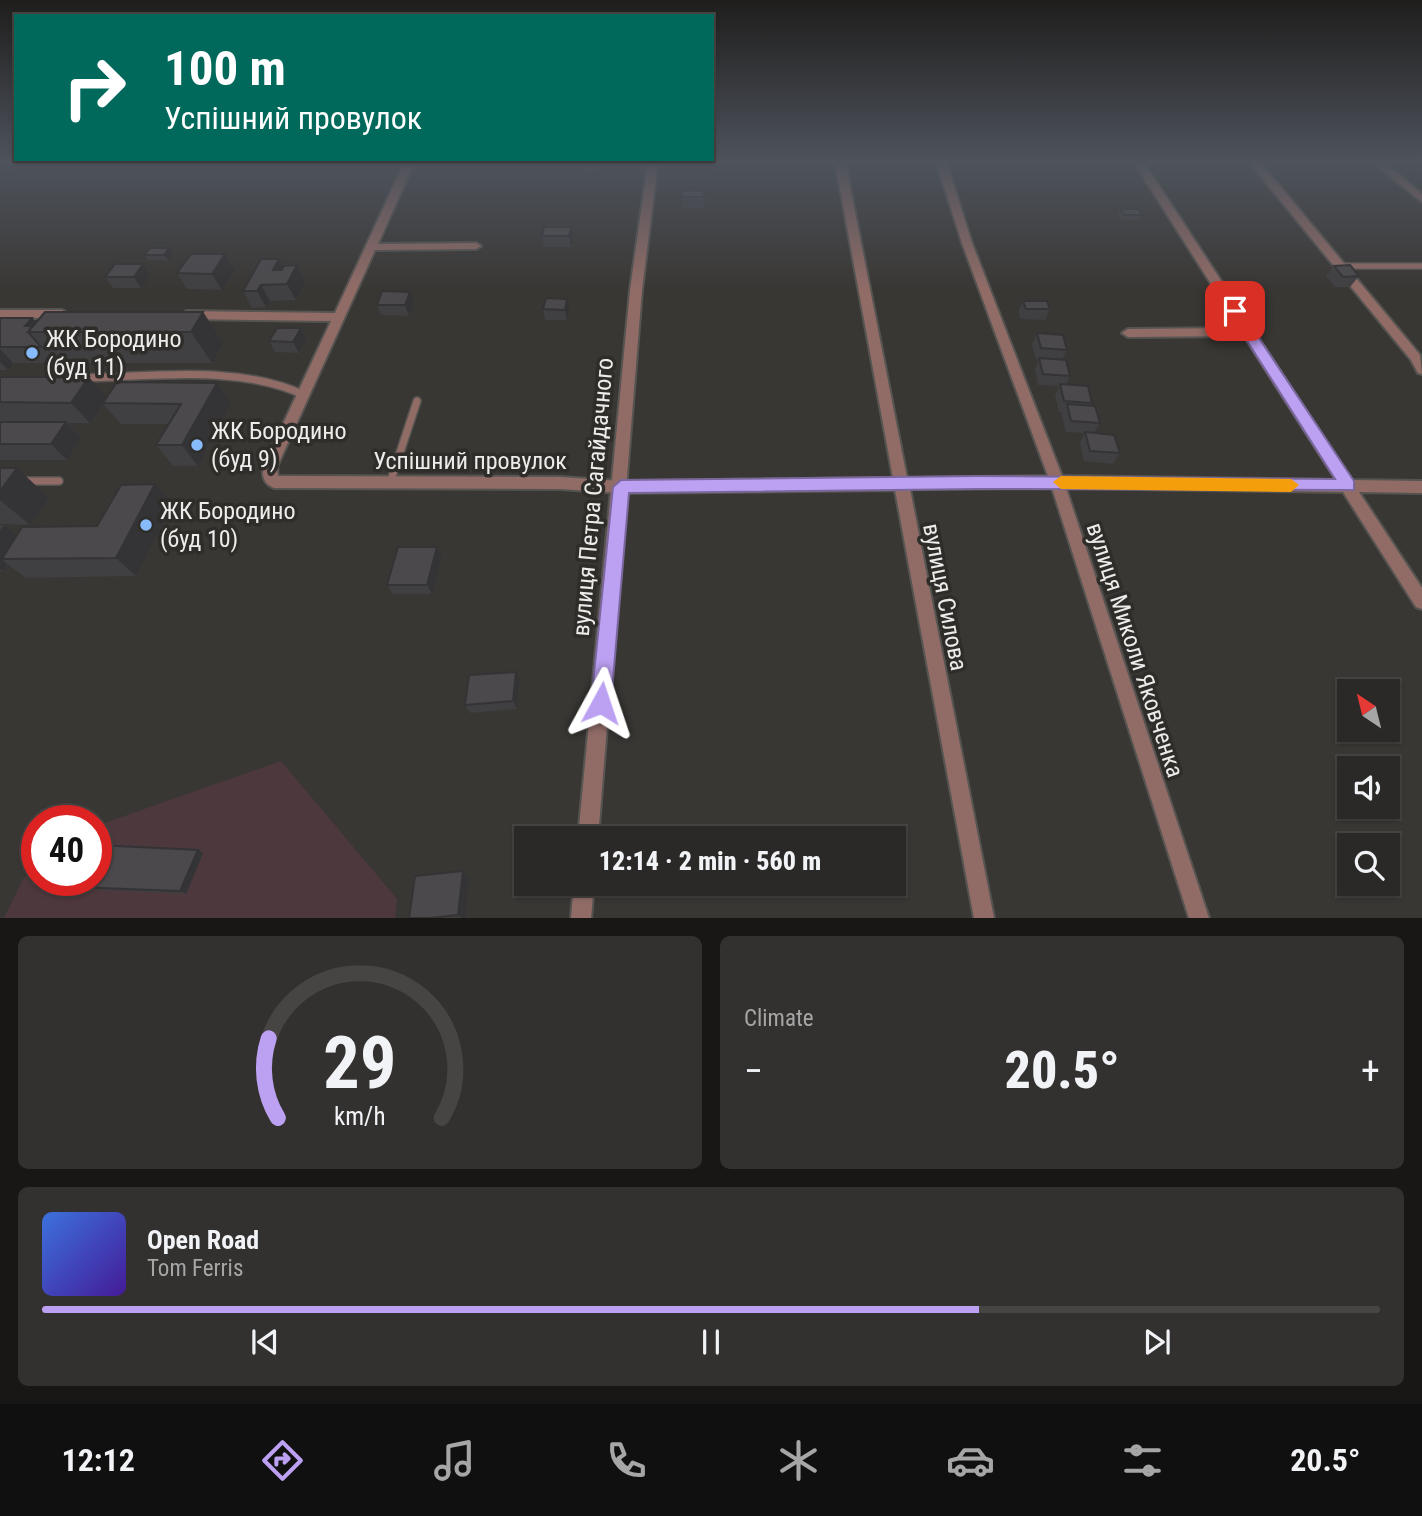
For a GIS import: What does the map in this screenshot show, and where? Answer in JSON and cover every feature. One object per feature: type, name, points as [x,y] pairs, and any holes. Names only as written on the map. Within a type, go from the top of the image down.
[{"type":"street","points":[[304,395],[392,204]]},
{"type":"street","name":"вулиця Петра Сагайдачного","points":[[589,826],[621,487],[636,290],[647,204]]},
{"type":"street","name":"вулиця Силова","points":[[848,204],[984,918]]},
{"type":"street","name":"вулиця Миколи Яковченка","points":[[954,204],[1057,482],[1199,918]]},
{"type":"street","points":[[1165,204],[1422,602]]},
{"type":"street","points":[[1287,204],[1419,358],[1422,370]]},
{"type":"street","points":[[374,247],[476,246]]},
{"type":"street","points":[[0,314],[78,314]]},
{"type":"street","points":[[173,315],[340,317]]},
{"type":"street","points":[[1128,333],[1248,332]]},
{"type":"street","name":"Успішний провулок","points":[[304,395],[270,467],[269,476],[274,482],[560,483],[621,487],[900,482],[1422,487]]},
{"type":"street","points":[[581,918],[583,896]]},
{"type":"lane","points":[[1338,266],[1422,266]]},
{"type":"lane","points":[[72,378],[228,378],[286,387],[304,395]]},
{"type":"lane","points":[[390,484],[417,401]]},
{"type":"lane","points":[[12,481],[59,481]]},
{"type":"shaded area","points":[[281,761],[397,899],[395,918],[4,918],[21,883],[21,896],[112,896],[112,820]]},
{"type":"building","points":[[1120,209],[1138,209],[1142,215],[1124,215]]},
{"type":"building","points":[[544,227],[571,227],[569,236],[542,236]]},
{"type":"building","points":[[150,248],[169,248],[164,255],[144,255]]},
{"type":"building","points":[[191,254],[225,254],[212,274],[177,273]]},
{"type":"building","points":[[261,259],[279,259],[273,270],[297,265],[287,284],[261,285],[257,291],[243,291]]},
{"type":"building","points":[[115,264],[143,264],[134,277],[105,277]]},
{"type":"building","points":[[1350,265],[1359,276],[1343,277],[1334,266]]},
{"type":"building","points":[[382,291],[410,292],[405,305],[377,305]]},
{"type":"building","points":[[546,298],[567,299],[565,310],[543,309]]},
{"type":"building","points":[[1023,301],[1047,301],[1050,309],[1026,309]]},
{"type":"building","points":[[45,312],[203,312],[191,332],[28,332]]},
{"type":"building","points":[[0,318],[32,318],[25,326],[32,326],[28,332],[41,347],[0,347]]},
{"type":"building","points":[[277,328],[301,328],[293,342],[269,341]]},
{"type":"building","points":[[1037,333],[1063,335],[1067,350],[1041,348]]},
{"type":"building","points":[[1039,358],[1066,360],[1070,376],[1043,374]]},
{"type":"building","points":[[0,377],[89,377],[71,403],[0,402]]},
{"type":"building","points":[[117,382],[217,383],[182,445],[156,445],[181,404],[103,403]]},
{"type":"building","points":[[1060,384],[1088,386],[1092,403],[1064,401]]},
{"type":"building","points":[[1067,404],[1095,406],[1100,423],[1071,421]]},
{"type":"building","points":[[0,422],[66,422],[51,444],[0,444]]},
{"type":"building","points":[[1085,432],[1114,435],[1120,453],[1090,451]]},
{"type":"building","points":[[0,468],[17,468],[0,491]]},
{"type":"building","points":[[155,484],[116,558],[2,559],[22,527],[97,526],[121,485]]},
{"type":"building","points":[[398,547],[437,547],[427,585],[387,585]]},
{"type":"building","points":[[516,672],[513,701],[465,705],[469,675]]},
{"type":"building","points":[[112,846],[198,850],[180,891],[112,888]]},
{"type":"building","points":[[463,871],[458,915],[409,918],[415,876]]},
{"type":"slow traffic","points":[[1061,482],[1291,485]]},
{"type":"place","name":"ЖК Бородино (буд 11)","points":[[32,353]]},
{"type":"place","name":"ЖК Бородино (буд 9)","points":[[197,445]]},
{"type":"place","name":"ЖК Бородино (буд 10)","points":[[146,525]]},
{"type":"route","points":[[601,703],[621,487],[747,487],[900,482],[1348,486],[1235,311]]}]
